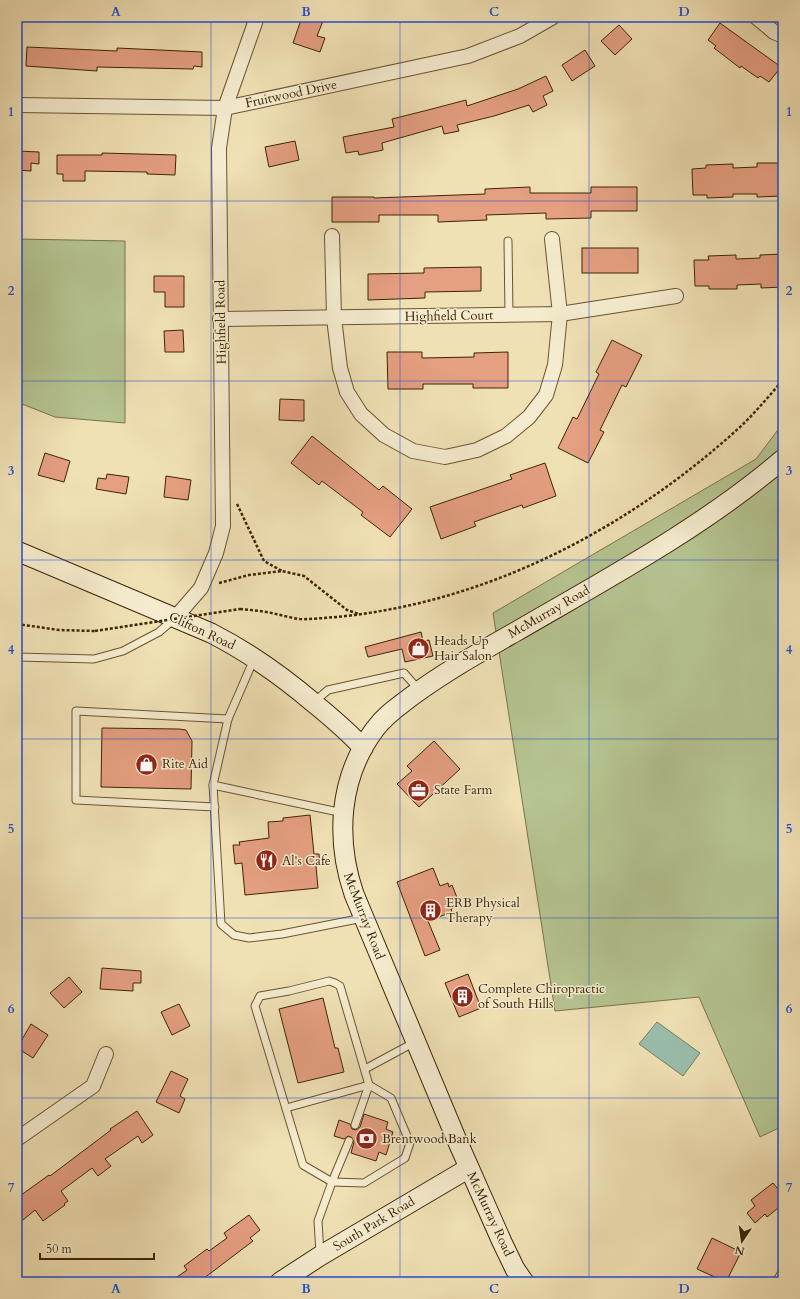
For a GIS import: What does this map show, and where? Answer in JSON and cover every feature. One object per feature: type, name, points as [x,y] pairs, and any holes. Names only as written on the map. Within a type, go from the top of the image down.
[{"type":"main road","name":"McMurray Road","points":[[524,1282],[515,1269],[469,1168],[354,894],[345,862],[343,843],[343,813],[347,789],[363,748],[375,728],[384,718],[420,690],[463,662],[688,529],[728,502],[783,459]]},
{"type":"main road","name":"Clifton Road","points":[[17,551],[211,633],[254,657],[272,668],[314,702],[352,736],[363,748]]},
{"type":"main road","name":"South Park Road","points":[[280,1282],[320,1256],[469,1168]]},
{"type":"street","name":"Highfield Road","points":[[175,618],[201,588],[216,553],[224,526],[220,319],[219,148],[225,108],[257,17]]},
{"type":"street","name":"Fruitwood Drive","points":[[17,105],[225,108],[468,56],[520,36],[553,17]]},
{"type":"street","points":[[756,17],[774,32],[783,36]]},
{"type":"street","points":[[332,236],[334,318],[340,368],[347,392],[361,414],[384,435],[413,451],[445,457],[477,450],[506,436],[529,417],[546,395],[556,365],[560,314],[552,239]]},
{"type":"street","name":"Highfield Court","points":[[220,319],[560,314],[676,296]]},
{"type":"street","points":[[17,1139],[93,1086],[106,1054]]},
{"type":"street","points":[[780,1282],[783,1277]]},
{"type":"lane","points":[[508,240],[509,315]]},
{"type":"lane","points":[[17,657],[94,659],[123,651],[159,632],[175,618]]},
{"type":"lane","points":[[254,657],[228,719],[213,785],[221,924],[234,935],[249,938],[276,935],[363,918]]},
{"type":"lane","points":[[314,702],[328,690],[404,672],[420,690]]},
{"type":"lane","points":[[215,807],[76,800],[76,711],[228,719]]},
{"type":"lane","points":[[213,785],[343,813]]},
{"type":"lane","points":[[286,1108],[369,1086],[391,1098],[410,1143],[405,1158],[364,1183],[332,1182],[303,1165],[255,1006],[260,996],[289,991],[329,981],[335,982],[340,986],[369,1086],[355,1125]]},
{"type":"lane","points":[[364,1069],[416,1042]]},
{"type":"lane","points":[[320,1256],[318,1220],[349,1141]]},
{"type":"path","points":[[17,624],[59,630],[95,631],[240,609],[265,611],[305,619],[393,610],[449,596],[507,576],[555,554],[615,522],[667,487],[740,427],[783,380]]},
{"type":"path","points":[[223,500],[236,501],[264,561],[282,571],[304,576],[347,610],[361,614]]},
{"type":"path","points":[[201,588],[249,575],[282,571]]},
{"type":"green space","points":[[17,239],[125,241],[125,423],[55,417],[17,402]]},
{"type":"green space","points":[[783,423],[783,1126],[760,1137],[699,997],[555,1011],[493,613],[756,459]]},
{"type":"shaded area","points":[[657,1022],[700,1053],[683,1076],[639,1044]]},
{"type":"building","points":[[302,17],[312,17],[323,21],[317,36],[325,38],[320,52],[293,43]]},
{"type":"building","points":[[720,23],[781,67],[769,82],[760,76],[758,78],[741,66],[740,68],[714,48],[716,46],[708,40]]},
{"type":"building","points":[[619,25],[632,39],[615,55],[601,41]]},
{"type":"building","points":[[27,47],[117,51],[117,48],[202,52],[202,67],[194,66],[193,69],[97,67],[97,71],[26,66]]},
{"type":"building","points":[[585,50],[595,66],[572,81],[562,65]]},
{"type":"building","points":[[546,76],[553,91],[543,96],[547,105],[533,112],[529,105],[494,116],[457,125],[459,131],[444,134],[442,126],[382,143],[383,150],[359,155],[358,151],[346,153],[343,137],[394,127],[392,119],[466,100],[467,106],[518,89]]},
{"type":"building","points":[[295,141],[299,160],[269,167],[265,147]]},
{"type":"building","points":[[17,151],[39,152],[39,164],[31,163],[31,171],[17,170]]},
{"type":"building","points":[[102,153],[176,155],[175,175],[147,174],[147,172],[85,171],[85,181],[63,181],[63,174],[57,174],[57,155],[102,155]]},
{"type":"building","points":[[757,163],[783,163],[783,196],[757,197],[757,194],[733,194],[733,197],[707,198],[707,195],[693,195],[692,169],[706,168],[706,165],[733,164],[733,168],[757,167]]},
{"type":"building","points":[[530,187],[530,193],[591,193],[591,187],[637,187],[637,211],[591,211],[591,218],[546,219],[546,213],[486,215],[487,220],[438,222],[438,215],[379,215],[379,222],[332,222],[332,197],[374,198],[485,194],[485,189]]},
{"type":"building","points":[[582,248],[638,248],[638,273],[582,273]]},
{"type":"building","points":[[783,254],[783,287],[761,288],[761,284],[737,285],[737,289],[709,289],[709,286],[695,286],[694,260],[709,260],[708,256],[736,255],[736,259],[760,258],[760,255]]},
{"type":"building","points":[[481,267],[481,291],[425,292],[425,298],[368,300],[368,274],[424,273],[424,268]]},
{"type":"building","points":[[154,276],[184,276],[184,307],[165,307],[165,292],[154,292]]},
{"type":"building","points":[[183,330],[184,352],[165,352],[164,331]]},
{"type":"building","points":[[612,340],[642,355],[626,387],[622,385],[600,430],[604,432],[588,463],[558,448],[573,417],[577,419],[599,374],[596,372]]},
{"type":"building","points":[[387,352],[422,352],[422,358],[474,357],[474,353],[508,352],[508,388],[473,388],[473,384],[423,384],[423,389],[388,389]]},
{"type":"building","points":[[280,399],[304,400],[304,421],[279,420]]},
{"type":"building","points":[[312,436],[379,490],[383,486],[412,509],[390,537],[361,515],[363,512],[322,481],[319,485],[291,463]]},
{"type":"building","points":[[45,453],[70,461],[64,482],[38,475]]},
{"type":"building","points":[[545,463],[556,496],[523,508],[522,505],[474,522],[476,526],[441,539],[430,507],[512,479],[510,475]]},
{"type":"building","points":[[107,474],[129,477],[126,494],[96,489],[98,478],[106,479]]},
{"type":"building","points":[[166,476],[191,480],[188,500],[164,497]]},
{"type":"building","points":[[421,632],[423,641],[429,640],[433,656],[405,662],[402,649],[368,657],[365,647]]},
{"type":"building","name":"Rite Aid","points":[[102,728],[186,730],[192,741],[191,789],[101,787]]},
{"type":"building","points":[[434,741],[460,769],[419,807],[397,784],[412,771],[407,766]]},
{"type":"building","points":[[310,815],[314,854],[319,854],[320,865],[316,866],[318,888],[245,895],[242,863],[235,864],[233,845],[240,845],[239,842],[269,838],[268,822],[283,821],[283,818]]},
{"type":"building","name":"ERB Physical Therapy","points":[[433,868],[440,886],[448,883],[449,887],[452,885],[460,905],[451,909],[452,912],[428,921],[440,950],[425,956],[397,882]]},
{"type":"building","points":[[102,968],[141,971],[141,983],[133,983],[133,991],[100,989]]},
{"type":"building","name":"Complete Chiropractic of South Hills","points":[[468,974],[481,1008],[459,1017],[445,983]]},
{"type":"building","points":[[69,977],[82,992],[64,1008],[50,993]]},
{"type":"building","points":[[323,998],[335,1048],[338,1048],[344,1072],[298,1083],[279,1009]]},
{"type":"building","points":[[179,1004],[190,1026],[172,1035],[161,1012]]},
{"type":"building","points":[[31,1024],[48,1035],[33,1058],[17,1048]]},
{"type":"building","points":[[171,1071],[188,1079],[180,1096],[185,1099],[179,1113],[156,1102]]},
{"type":"building","points":[[137,1111],[153,1135],[142,1143],[138,1136],[105,1159],[111,1166],[98,1176],[92,1168],[61,1191],[68,1201],[64,1204],[65,1205],[43,1221],[35,1210],[17,1225],[17,1198],[49,1175],[50,1176],[111,1130],[110,1129]]},
{"type":"building","name":"Brentwood Bank","points":[[364,1114],[388,1122],[386,1129],[393,1132],[386,1155],[379,1152],[376,1161],[351,1153],[354,1142],[351,1137],[348,1136],[344,1139],[334,1136],[339,1120],[350,1124],[352,1129],[356,1130],[360,1127]]},
{"type":"building","points":[[773,1183],[783,1195],[783,1204],[767,1217],[765,1214],[755,1223],[747,1213],[755,1206],[751,1200]]},
{"type":"building","points":[[249,1215],[260,1230],[250,1238],[253,1241],[199,1282],[170,1282],[187,1270],[184,1266],[207,1249],[209,1251],[227,1238],[224,1233]]},
{"type":"building","points":[[712,1238],[741,1252],[726,1282],[697,1269]]},
{"type":"place","name":"Heads Up Hair Salon","points":[[419,648]]},
{"type":"place","name":"Rite Aid","points":[[146,764]]},
{"type":"place","name":"State Farm","points":[[418,790]]},
{"type":"place","name":"Al's Cafe","points":[[266,861]]},
{"type":"place","name":"ERB Physical Therapy","points":[[430,910]]},
{"type":"place","name":"Complete Chiropractic of South Hills","points":[[463,996]]},
{"type":"place","name":"Brentwood Bank","points":[[366,1139]]}]
